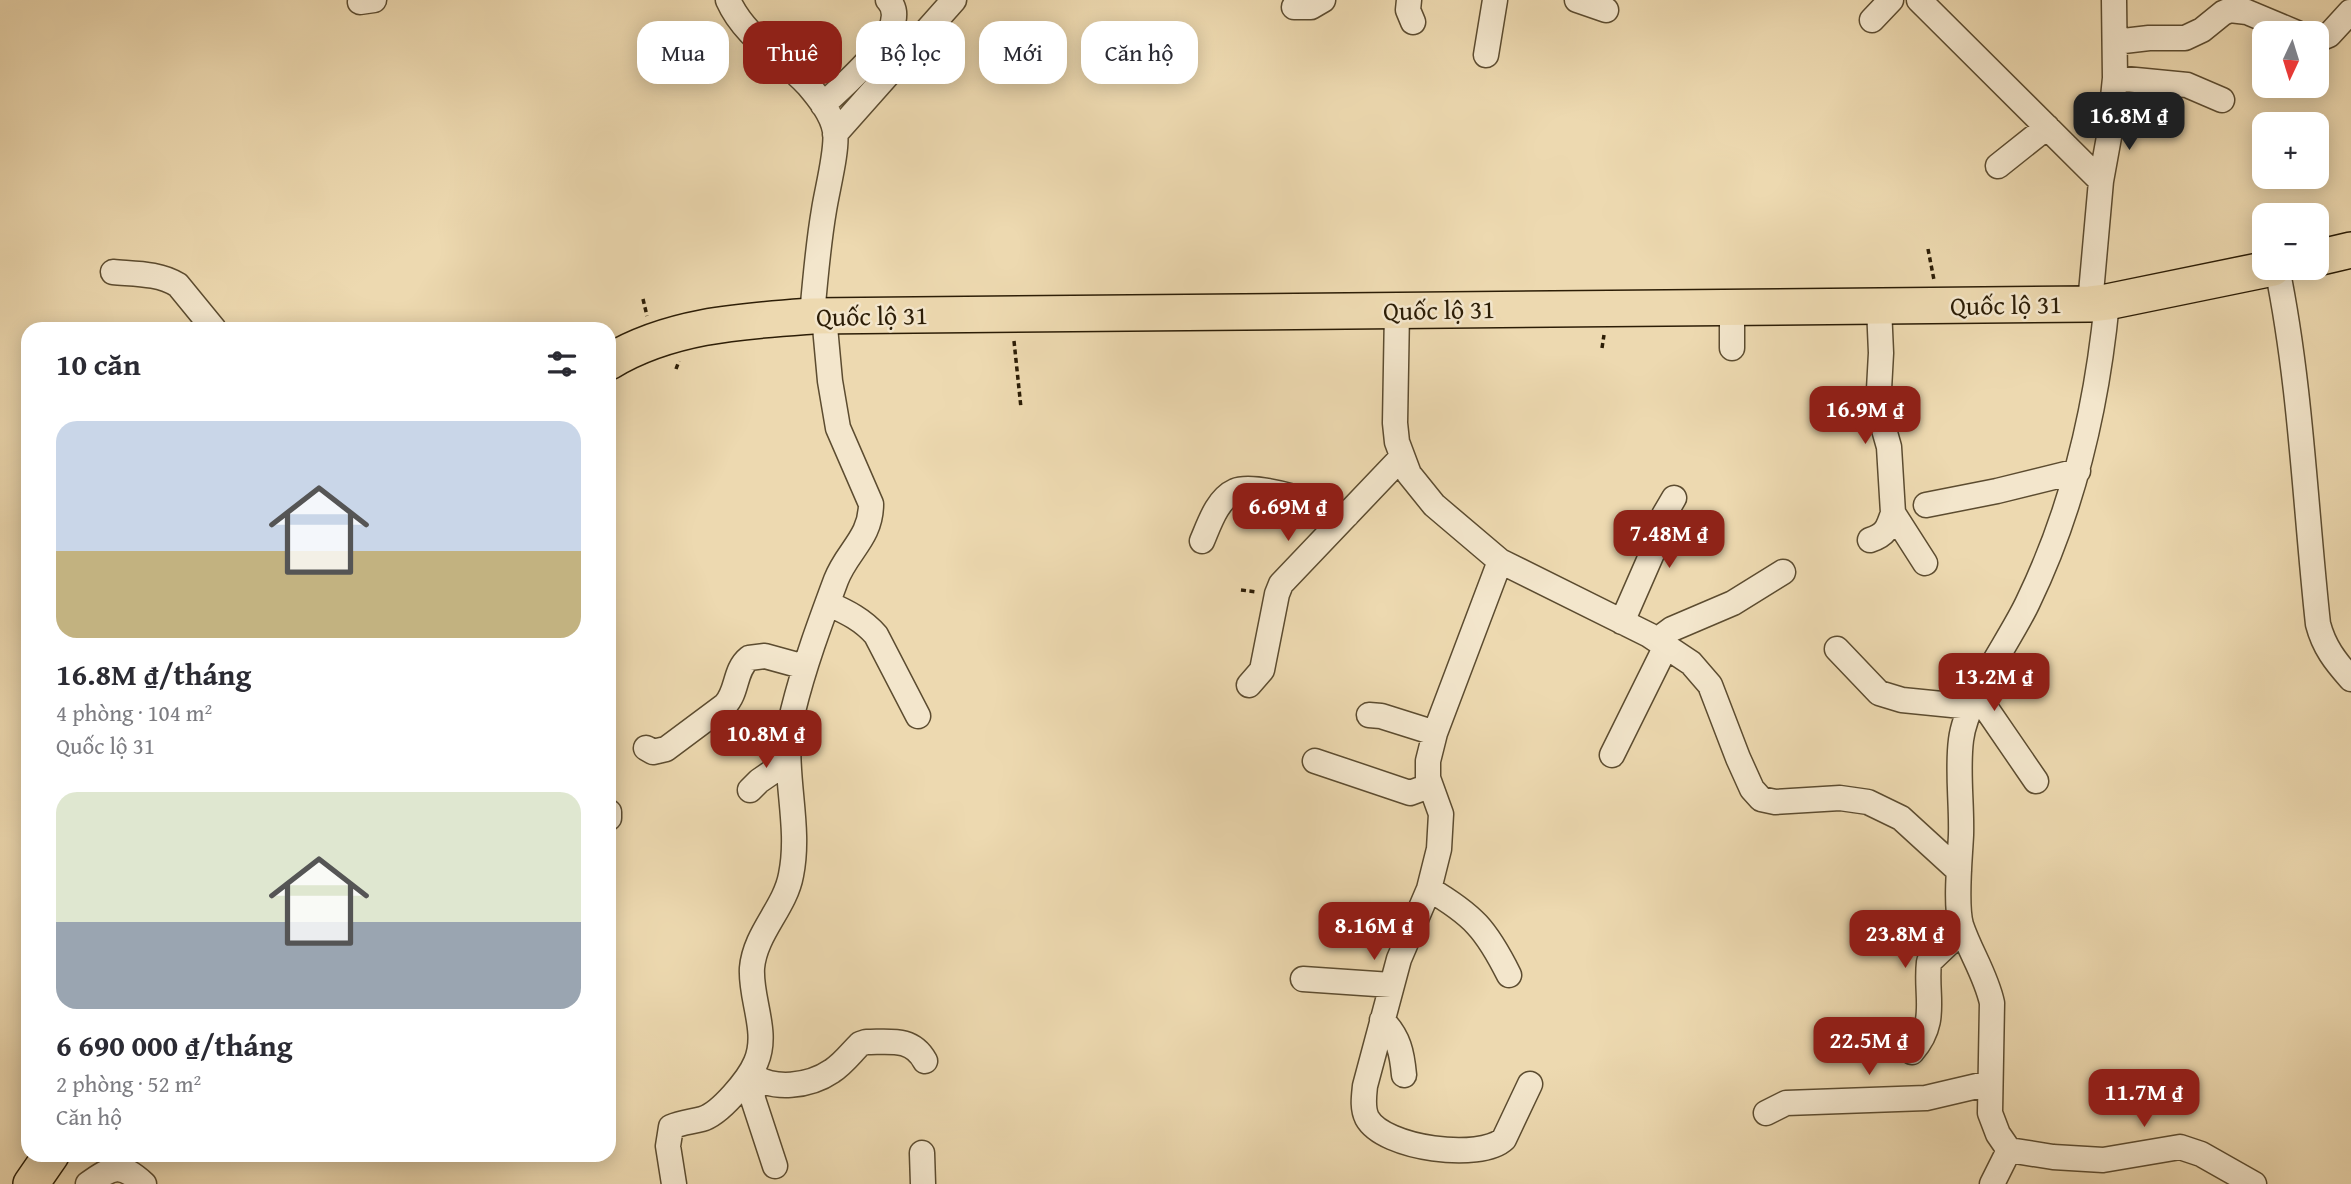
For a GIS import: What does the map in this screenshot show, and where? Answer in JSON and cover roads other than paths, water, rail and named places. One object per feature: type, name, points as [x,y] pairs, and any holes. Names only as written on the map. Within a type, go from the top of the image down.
[{"type":"highway","points":[[2329,255],[2351,250]]},
{"type":"highway","name":"Quốc lộ 31","points":[[616,358],[629,350],[680,332],[731,322],[818,316],[2098,303],[2252,273]]},
{"type":"highway","points":[[31,1184],[46,1162]]},
{"type":"street","points":[[674,1184],[668,1146],[671,1127],[701,1119],[725,1104],[751,1074],[760,1053],[761,1038],[752,972],[753,956],[791,879],[794,859],[788,761],[789,731],[817,629],[843,564],[868,528],[871,505],[838,428],[818,316],[817,249],[835,134],[823,104],[805,83],[746,29],[728,0]]},
{"type":"street","points":[[823,104],[891,34],[895,21],[892,4],[888,0]]},
{"type":"street","points":[[835,134],[954,0]]},
{"type":"street","points":[[1294,7],[1311,7],[1323,0]]},
{"type":"street","points":[[1486,55],[1495,0]]},
{"type":"street","points":[[1577,0],[1606,10]]},
{"type":"street","points":[[1872,20],[1891,0]]},
{"type":"street","points":[[1919,0],[2101,181]]},
{"type":"street","points":[[2113,0],[2115,78],[2109,138],[2101,181],[2099,377],[2090,425],[2061,524],[2028,604],[1975,701],[1961,738],[1960,923],[1989,985],[1993,1045],[1990,1113],[1992,1122],[2009,1150],[2053,1157],[2103,1160],[2180,1147],[2201,1154],[2253,1184]]},
{"type":"street","points":[[2115,42],[2185,38],[2202,30],[2223,13],[2249,6],[2276,21]]},
{"type":"street","points":[[2329,35],[2350,12]]},
{"type":"street","points":[[2115,78],[2187,85],[2222,100]]},
{"type":"street","points":[[1998,166],[2047,127]]},
{"type":"street","points":[[113,272],[162,277],[171,281],[178,285],[208,322]]},
{"type":"street","points":[[2278,280],[2286,310],[2318,624],[2323,643],[2351,679]]},
{"type":"street","points":[[1870,540],[1882,537],[1893,513],[1889,447],[1878,408],[1881,353],[1879,307]]},
{"type":"street","points":[[1732,308],[1732,348]]},
{"type":"street","points":[[1396,311],[1396,442],[1401,458],[1415,483],[1434,505],[1500,561],[1622,622],[1691,663],[1710,685],[1738,758],[1752,789],[1761,799],[1775,802],[1840,798],[1868,802],[1901,818],[1959,871]]},
{"type":"street","points":[[1249,685],[1262,670],[1277,594],[1282,584],[1401,458]]},
{"type":"street","points":[[1926,505],[2078,471]]},
{"type":"street","points":[[1202,541],[1218,507],[1235,491],[1249,490],[1297,498],[1347,515]]},
{"type":"street","points":[[1622,622],[1657,542],[1664,515],[1674,498]]},
{"type":"street","points":[[1893,513],[1926,563]]},
{"type":"street","points":[[1500,561],[1435,733],[1429,761],[1429,786],[1441,814],[1439,849],[1429,888],[1391,985],[1363,1101],[1366,1116],[1373,1126],[1406,1144],[1455,1149],[1497,1146],[1504,1139],[1530,1084]]},
{"type":"street","points":[[1612,755],[1661,643],[1672,629],[1733,603],[1783,572]]},
{"type":"street","points":[[829,604],[869,626],[918,716]]},
{"type":"street","points":[[1837,649],[1879,693],[1902,700],[1975,701]]},
{"type":"street","points":[[646,748],[653,752],[666,749],[725,705],[731,699],[740,669],[749,658],[765,656],[805,667]]},
{"type":"street","points":[[1975,701],[2036,781]]},
{"type":"street","points":[[1369,715],[1381,716],[1435,733]]},
{"type":"street","points":[[750,790],[788,761]]},
{"type":"street","points":[[1315,761],[1410,793],[1429,786]]},
{"type":"street","points":[[1429,888],[1478,923],[1509,975]]},
{"type":"street","points":[[1912,1052],[1925,1035],[1929,1019],[1929,962],[1950,942],[1960,923]]},
{"type":"street","points":[[1303,979],[1391,985]]},
{"type":"street","points":[[1382,1020],[1397,1038],[1404,1075]]},
{"type":"street","points":[[751,1074],[764,1082],[774,1084],[808,1082],[834,1070],[866,1042],[913,1045],[925,1061]]},
{"type":"street","points":[[751,1074],[753,1099],[775,1166]]},
{"type":"street","points":[[1766,1112],[1786,1103],[1926,1098],[1990,1083]]},
{"type":"street","points":[[1992,1184],[2009,1150]]},
{"type":"street","points":[[922,1153],[923,1184]]},
{"type":"street","points":[[88,1184],[101,1174],[116,1169],[128,1170],[144,1184]]}]
